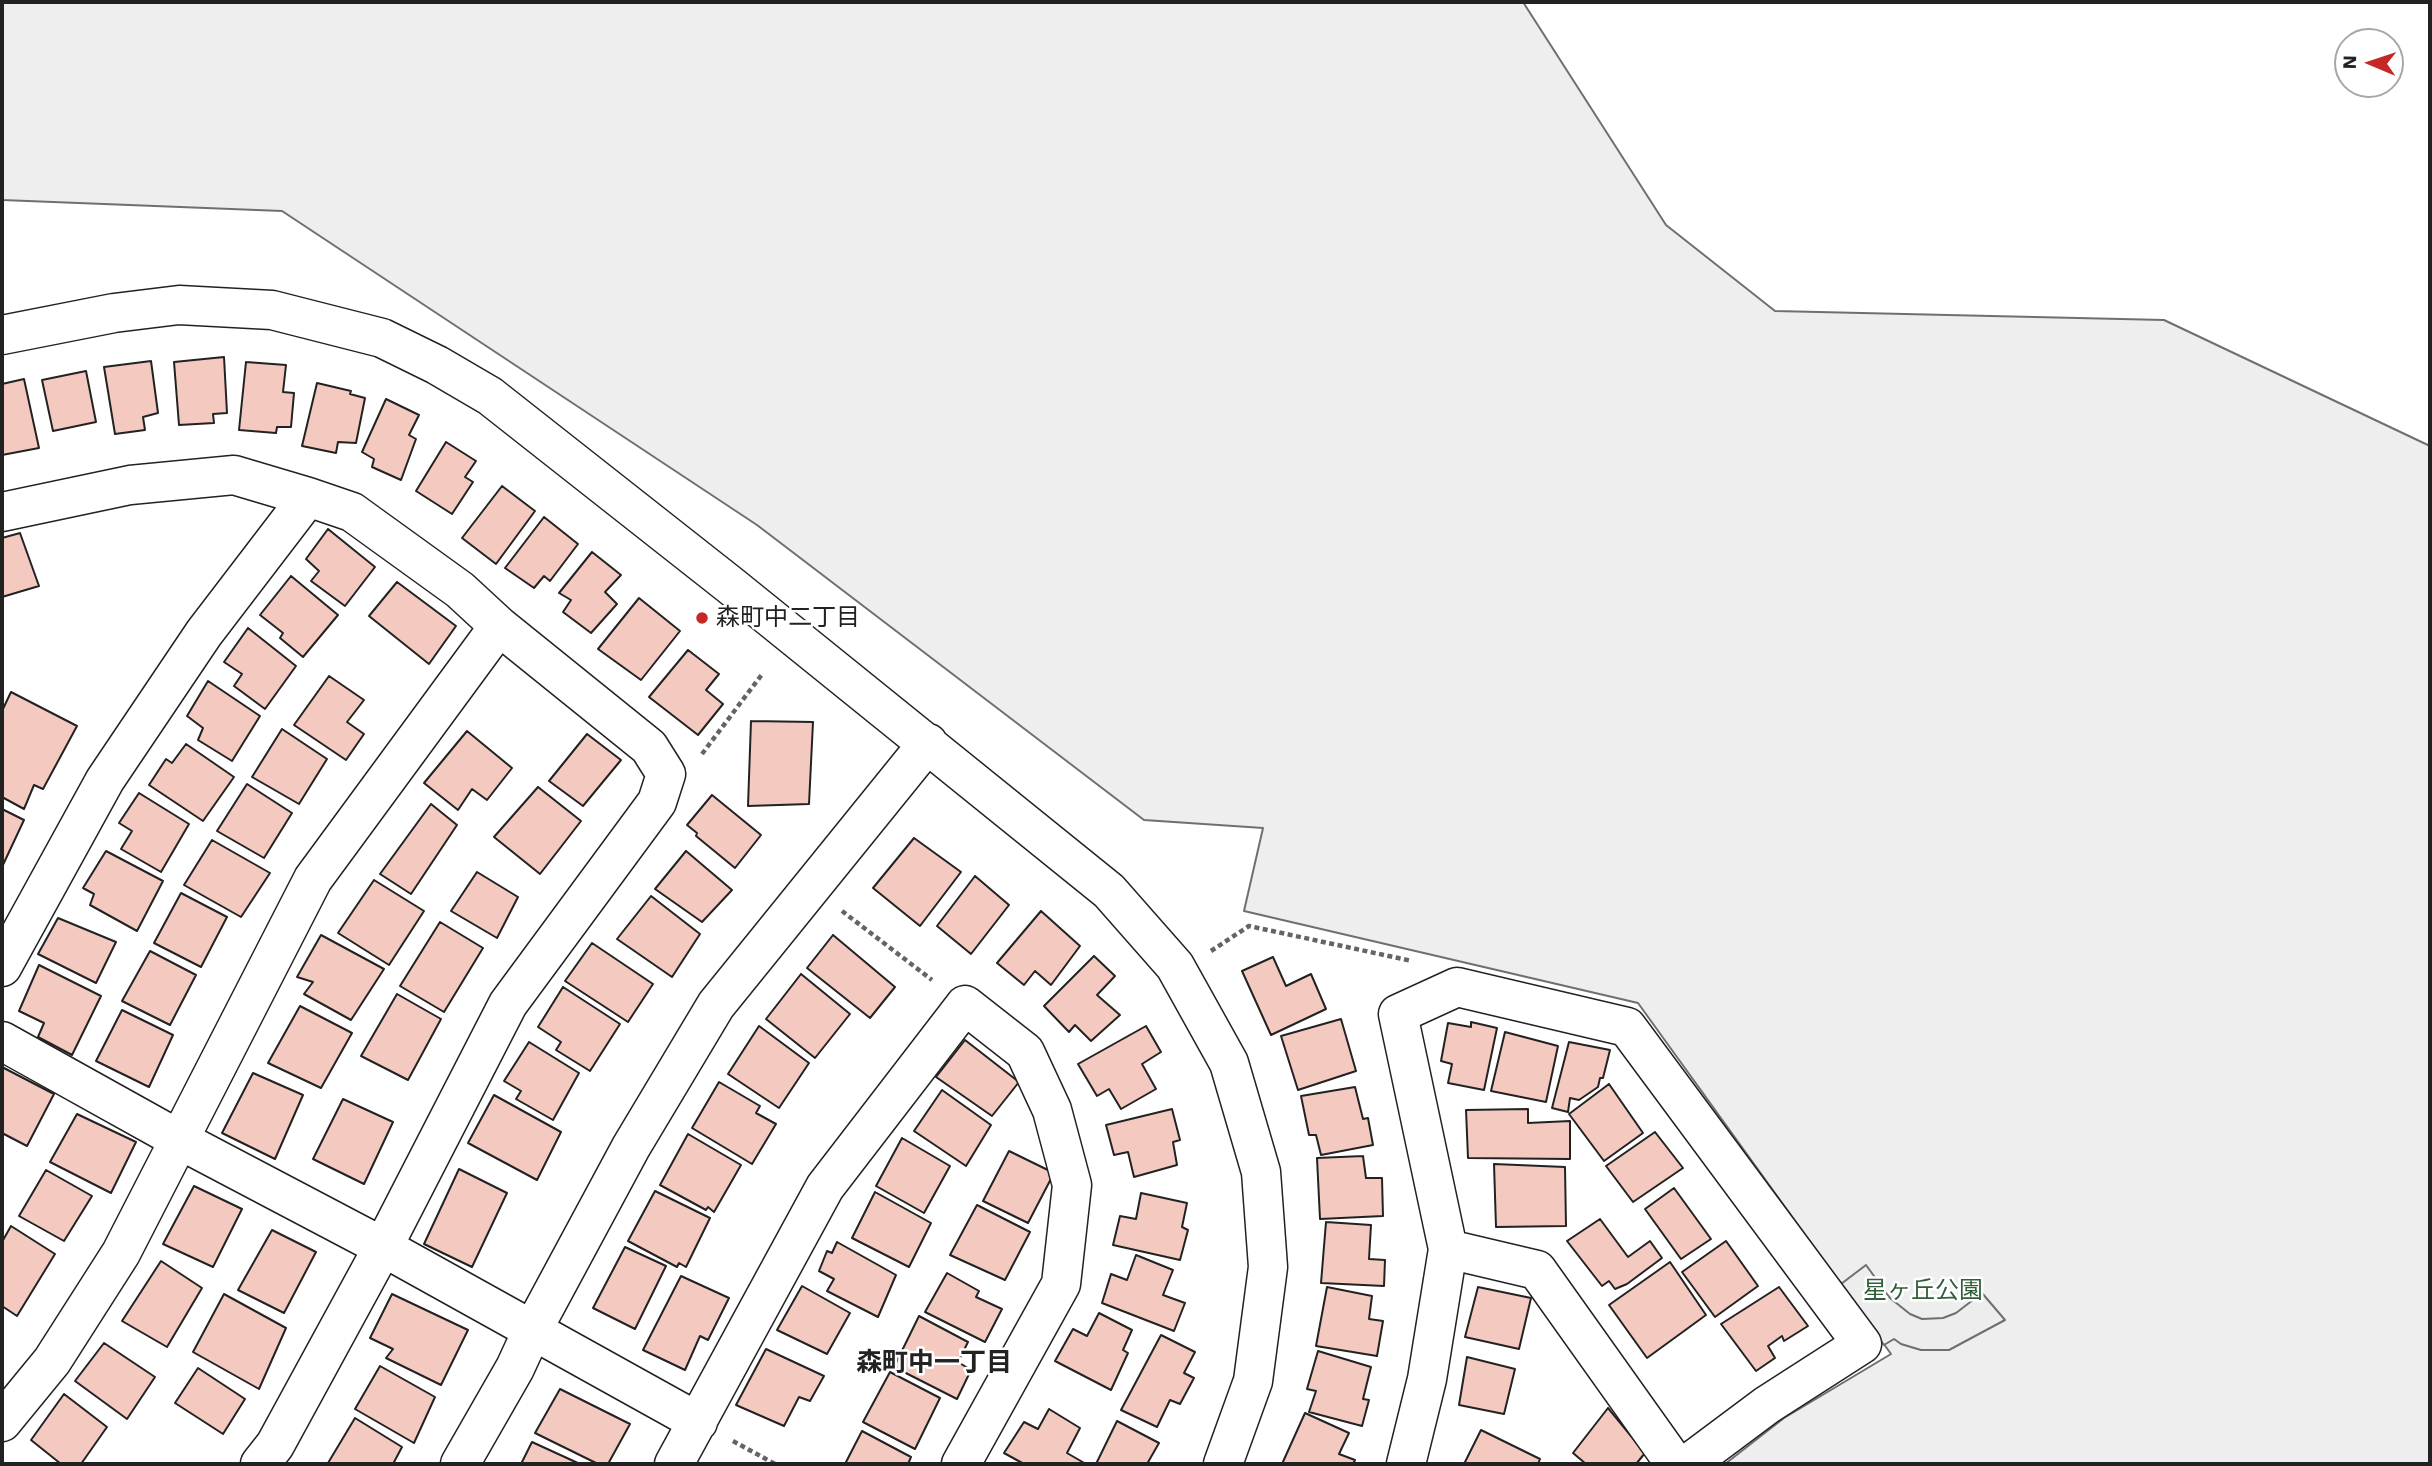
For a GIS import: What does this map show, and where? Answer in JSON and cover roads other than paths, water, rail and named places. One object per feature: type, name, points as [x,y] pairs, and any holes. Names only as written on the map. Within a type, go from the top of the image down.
[{"type":"street","points":[[2,335],[114,313],[179,305],[272,310],[382,338],[437,365],[490,396],[928,743],[1109,891],[1175,966],[1229,1063],[1261,1172],[1268,1267],[1253,1381],[1223,1464]]},
{"type":"street","points":[[2,512],[130,485],[234,475],[352,512],[460,590],[499,626],[649,747],[666,774],[657,802],[508,1004],[383,1247],[275,1445],[260,1464]]},
{"type":"street","points":[[2,967],[105,780],[204,633],[309,497]]},
{"type":"street","points":[[2,1422],[52,1361],[121,1252],[313,879],[499,626]]},
{"type":"street","points":[[460,1464],[515,1368],[533,1329],[631,1147],[716,1005],[928,743]]},
{"type":"street","points":[[1406,1464],[1427,1379],[1448,1249],[1398,1014],[1457,987],[1627,1027],[1862,1345],[1767,1405],[1688,1464]]},
{"type":"street","points":[[674,1464],[825,1186],[965,1005],[1025,1052],[1052,1110],[1072,1185],[1060,1284],[961,1464]]},
{"type":"street","points":[[2,1041],[178,1139],[533,1329],[698,1422]]},
{"type":"street","points":[[1448,1249],[1537,1270],[1675,1464]]},
{"type":"place","name":"森町中二丁目","points":[[702,618]]},
{"type":"district","name":"森町中一丁目","points":[[934,1363]]},
{"type":"park label","name":"星ヶ丘公園","points":[[1923,1291]]}]
